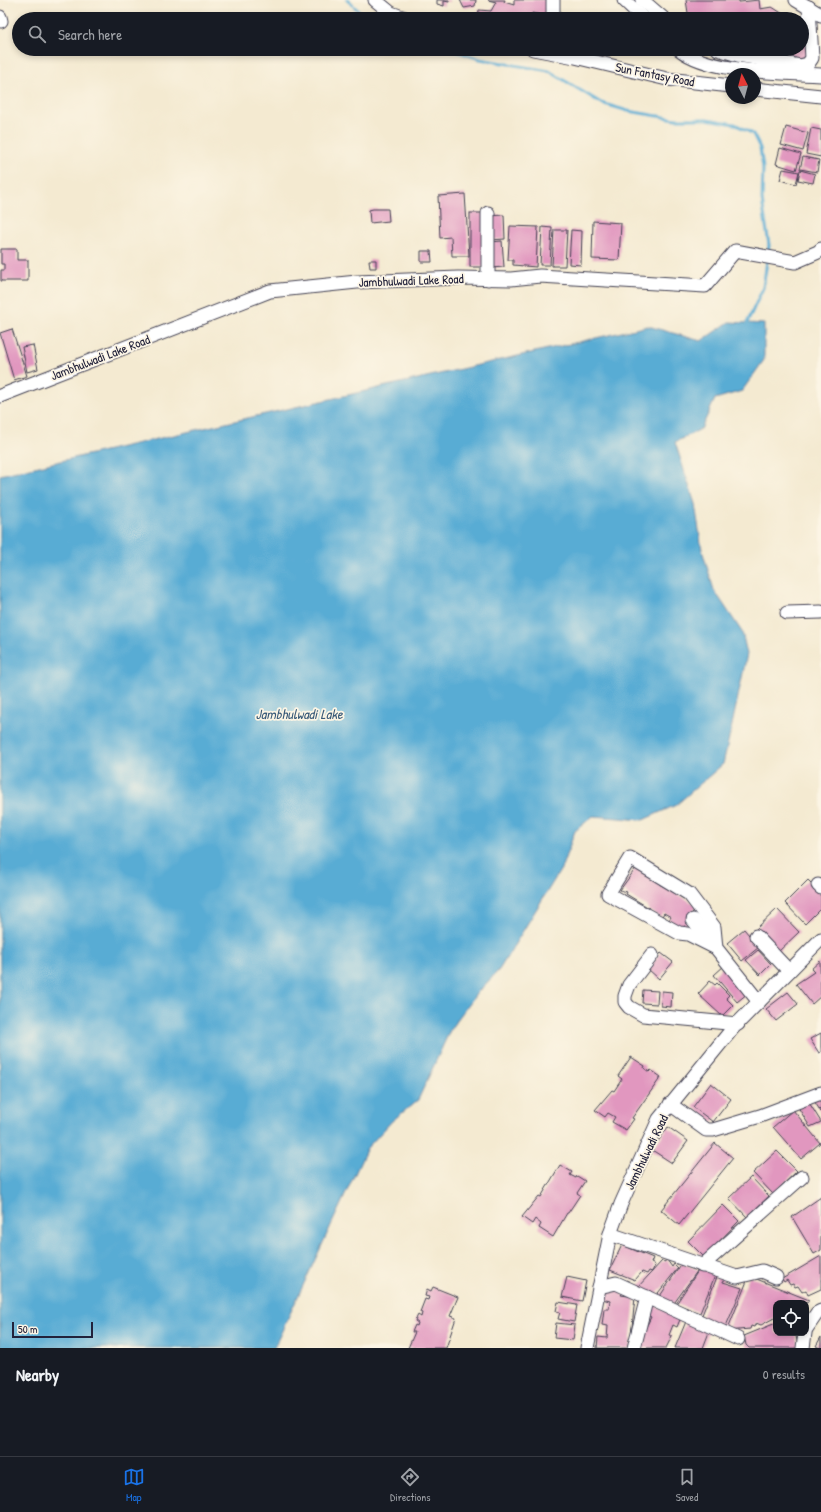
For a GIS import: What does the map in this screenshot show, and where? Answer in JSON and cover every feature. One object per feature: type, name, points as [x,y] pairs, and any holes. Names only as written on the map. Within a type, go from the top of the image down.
[{"type":"street","points":[[375,0],[391,12]]},
{"type":"street","points":[[553,0],[553,12]]},
{"type":"street","points":[[624,0],[637,12]]},
{"type":"street","points":[[642,0],[656,12]]},
{"type":"street","points":[[796,0],[821,15]]},
{"type":"street","points":[[746,56],[800,66],[808,64],[812,58],[809,7]]},
{"type":"street","name":"Sun Fantasy Road","points":[[573,56],[667,79],[725,85]]},
{"type":"street","points":[[693,56],[709,62],[734,68],[768,72],[821,75]]},
{"type":"street","points":[[761,90],[821,96]]},
{"type":"street","points":[[488,213],[488,279]]},
{"type":"street","name":"Jambhulwadi Lake Road","points":[[0,396],[270,291],[357,282],[458,278],[511,279],[540,276],[705,286],[735,251],[795,262],[818,252],[821,249]]},
{"type":"street","points":[[787,613],[821,612]]},
{"type":"street","points":[[630,858],[690,894],[714,927],[716,948],[688,934],[678,933],[608,894],[630,858]]},
{"type":"street","points":[[693,920],[759,1002]]},
{"type":"street","points":[[756,936],[790,971]]},
{"type":"street","name":"Jambhulwadi Road","points":[[587,1348],[610,1234],[621,1204],[659,1119],[738,1024],[821,940]]},
{"type":"street","points":[[652,955],[629,985],[625,996],[625,1002],[629,1007],[643,1015],[738,1024]]},
{"type":"street","points":[[670,1104],[706,1130],[713,1130],[760,1116],[821,1093]]},
{"type":"street","points":[[702,1266],[802,1177]]},
{"type":"street","points":[[610,1234],[737,1277],[762,1271],[776,1277]]},
{"type":"street","points":[[599,1287],[616,1283],[738,1338]]},
{"type":"street","points":[[634,1348],[647,1297]]},
{"type":"street","points":[[809,1324],[817,1313],[821,1311]]},
{"type":"street","points":[[803,1348],[804,1336]]},
{"type":"water","name":"Jambhulwadi Lake","points":[[729,322],[764,324],[764,360],[742,391],[715,399],[701,429],[675,442],[695,504],[702,550],[714,590],[742,632],[747,654],[723,764],[676,805],[643,820],[593,816],[575,831],[561,869],[499,970],[477,993],[451,1028],[418,1100],[392,1121],[367,1148],[274,1348],[0,1348],[0,475],[648,326],[701,341]]},
{"type":"building","points":[[437,0],[449,0],[449,2],[444,1],[444,6],[437,4]]},
{"type":"building","points":[[460,0],[476,0],[475,6],[464,8]]},
{"type":"building","points":[[488,0],[505,0],[504,2],[514,5],[514,0],[549,0],[547,12],[479,12],[479,10],[491,11],[496,2]]},
{"type":"building","points":[[686,0],[739,0],[739,2],[759,0],[760,9],[772,7],[780,12],[688,12]]},
{"type":"building","points":[[792,56],[806,56],[805,58],[797,59]]},
{"type":"building","points":[[786,127],[808,133],[803,151],[781,145]]},
{"type":"building","points":[[811,128],[821,130],[821,157],[806,154]]},
{"type":"building","points":[[780,148],[801,154],[796,170],[776,164]]},
{"type":"building","points":[[803,157],[819,160],[817,172],[800,169]]},
{"type":"building","points":[[783,169],[799,172],[796,184],[780,180]]},
{"type":"building","points":[[800,170],[815,174],[813,183],[798,180]]},
{"type":"building","points":[[465,194],[469,256],[452,256],[451,237],[440,238],[438,196]]},
{"type":"building","points":[[388,209],[389,221],[370,223],[369,210]]},
{"type":"building","points":[[470,213],[486,213],[486,267],[470,267]]},
{"type":"building","points":[[504,215],[505,239],[490,240],[489,216]]},
{"type":"building","points":[[593,221],[621,223],[619,260],[592,259]]},
{"type":"building","points":[[510,226],[538,227],[536,267],[513,265],[513,260],[508,260]]},
{"type":"building","points":[[542,227],[552,228],[550,265],[540,265]]},
{"type":"building","points":[[554,230],[567,230],[565,266],[552,266]]},
{"type":"building","points":[[571,230],[582,231],[581,265],[569,264]]},
{"type":"building","points":[[502,241],[504,267],[491,268],[490,242]]},
{"type":"building","points":[[1,249],[17,249],[17,260],[28,260],[28,281],[1,281],[1,270],[4,270],[4,264],[1,264]]},
{"type":"building","points":[[421,251],[431,251],[432,262],[421,262]]},
{"type":"building","points":[[369,260],[376,260],[376,268],[370,268]]},
{"type":"building","points":[[12,329],[27,376],[14,380],[0,333]]},
{"type":"building","points":[[33,345],[38,369],[27,372],[22,347]]},
{"type":"building","points":[[636,868],[660,882],[659,884],[697,905],[683,929],[669,920],[671,917],[664,913],[661,918],[648,910],[649,908],[626,894],[627,892],[620,890]]},
{"type":"building","points":[[808,880],[821,893],[821,908],[805,924],[785,903]]},
{"type":"building","points":[[777,909],[799,932],[778,952],[756,929]]},
{"type":"building","points":[[744,929],[759,947],[742,961],[727,943]]},
{"type":"building","points":[[758,950],[771,964],[760,975],[746,960]]},
{"type":"building","points":[[661,953],[673,962],[659,979],[648,969]]},
{"type":"building","points":[[820,961],[821,996],[812,1004],[796,984],[814,972],[811,969]]},
{"type":"building","points":[[725,965],[748,993],[737,1002],[714,975]]},
{"type":"building","points":[[710,981],[715,985],[717,983],[729,995],[726,998],[733,1005],[722,1016],[698,994]]},
{"type":"building","points":[[643,990],[658,991],[657,1004],[642,1003]]},
{"type":"building","points":[[662,991],[672,992],[671,1007],[661,1006]]},
{"type":"building","points":[[788,992],[798,1004],[776,1021],[766,1009]]},
{"type":"building","points":[[821,1033],[821,1052],[819,1053],[810,1039]]},
{"type":"building","points":[[631,1057],[645,1066],[644,1068],[649,1072],[651,1070],[661,1077],[632,1118],[634,1119],[626,1130],[612,1122],[615,1117],[608,1113],[605,1117],[595,1110],[612,1090],[614,1091],[622,1079],[618,1076]]},
{"type":"building","points":[[711,1083],[731,1099],[713,1122],[693,1107]]},
{"type":"building","points":[[821,1095],[821,1112],[813,1099]]},
{"type":"building","points":[[808,1101],[821,1122],[810,1127],[798,1107]]},
{"type":"building","points":[[793,1110],[820,1143],[801,1159],[773,1127]]},
{"type":"building","points":[[668,1127],[688,1141],[672,1163],[652,1150]]},
{"type":"building","points":[[715,1143],[733,1158],[679,1225],[661,1210]]},
{"type":"building","points":[[777,1151],[797,1171],[773,1194],[753,1173]]},
{"type":"building","points":[[560,1165],[572,1172],[570,1175],[576,1178],[577,1176],[585,1181],[577,1193],[580,1195],[567,1213],[553,1237],[539,1228],[541,1224],[535,1219],[532,1224],[522,1217],[539,1196],[541,1197]]},
{"type":"building","points":[[751,1177],[769,1196],[747,1217],[729,1198]]},
{"type":"building","points":[[821,1197],[821,1250],[814,1254],[792,1217]]},
{"type":"building","points":[[723,1205],[739,1221],[704,1257],[688,1241]]},
{"type":"building","points":[[622,1245],[653,1258],[651,1263],[655,1265],[652,1272],[649,1271],[647,1274],[642,1272],[635,1280],[610,1270]]},
{"type":"building","points":[[821,1256],[821,1289],[808,1295],[806,1290],[802,1292],[798,1286],[795,1287],[793,1284],[790,1285],[787,1280],[784,1282],[782,1279]]},
{"type":"building","points":[[667,1260],[672,1267],[674,1264],[678,1268],[654,1298],[637,1288],[662,1261],[664,1262]]},
{"type":"building","points":[[682,1263],[698,1270],[672,1306],[658,1299]]},
{"type":"building","points":[[700,1268],[716,1273],[700,1313],[676,1304]]},
{"type":"building","points":[[749,1276],[809,1300],[773,1300],[773,1319],[761,1325],[756,1323],[754,1327],[751,1326],[750,1329],[727,1331]]},
{"type":"building","points":[[567,1277],[586,1281],[582,1301],[562,1297]]},
{"type":"building","points":[[717,1277],[724,1278],[723,1282],[742,1288],[724,1331],[700,1320]]},
{"type":"building","points":[[433,1287],[458,1297],[450,1316],[456,1318],[446,1348],[408,1348],[415,1332],[412,1332],[415,1325],[417,1326],[418,1323],[415,1321],[418,1315],[421,1317],[422,1313],[420,1312],[425,1299],[428,1300],[429,1297],[425,1296],[427,1289],[431,1291]]},
{"type":"building","points":[[603,1289],[624,1291],[621,1295],[635,1297],[630,1348],[597,1348],[598,1337],[607,1338],[608,1326],[602,1325],[604,1309],[609,1309],[610,1301],[602,1299]]},
{"type":"building","points":[[558,1302],[577,1305],[574,1322],[558,1319],[560,1312],[556,1311]]},
{"type":"building","points":[[652,1304],[681,1317],[677,1327],[673,1325],[669,1335],[672,1336],[666,1348],[636,1348],[651,1317],[647,1315]]},
{"type":"building","points":[[687,1319],[711,1327],[703,1348],[675,1348]]},
{"type":"building","points":[[556,1323],[575,1325],[573,1340],[554,1338]]},
{"type":"building","points":[[773,1324],[773,1336],[796,1336],[799,1348],[749,1348],[746,1345],[744,1336]]},
{"type":"building","points":[[821,1337],[821,1348],[820,1348],[816,1346]]},
{"type":"waterway","points":[[347,0],[360,12]]},
{"type":"waterway","points":[[471,56],[480,59],[549,71],[601,103],[628,111],[676,119],[707,119],[735,124],[753,134],[760,148],[763,168],[762,200],[769,245],[768,254]]},
{"type":"waterway","points":[[747,323],[763,288],[767,261]]}]
